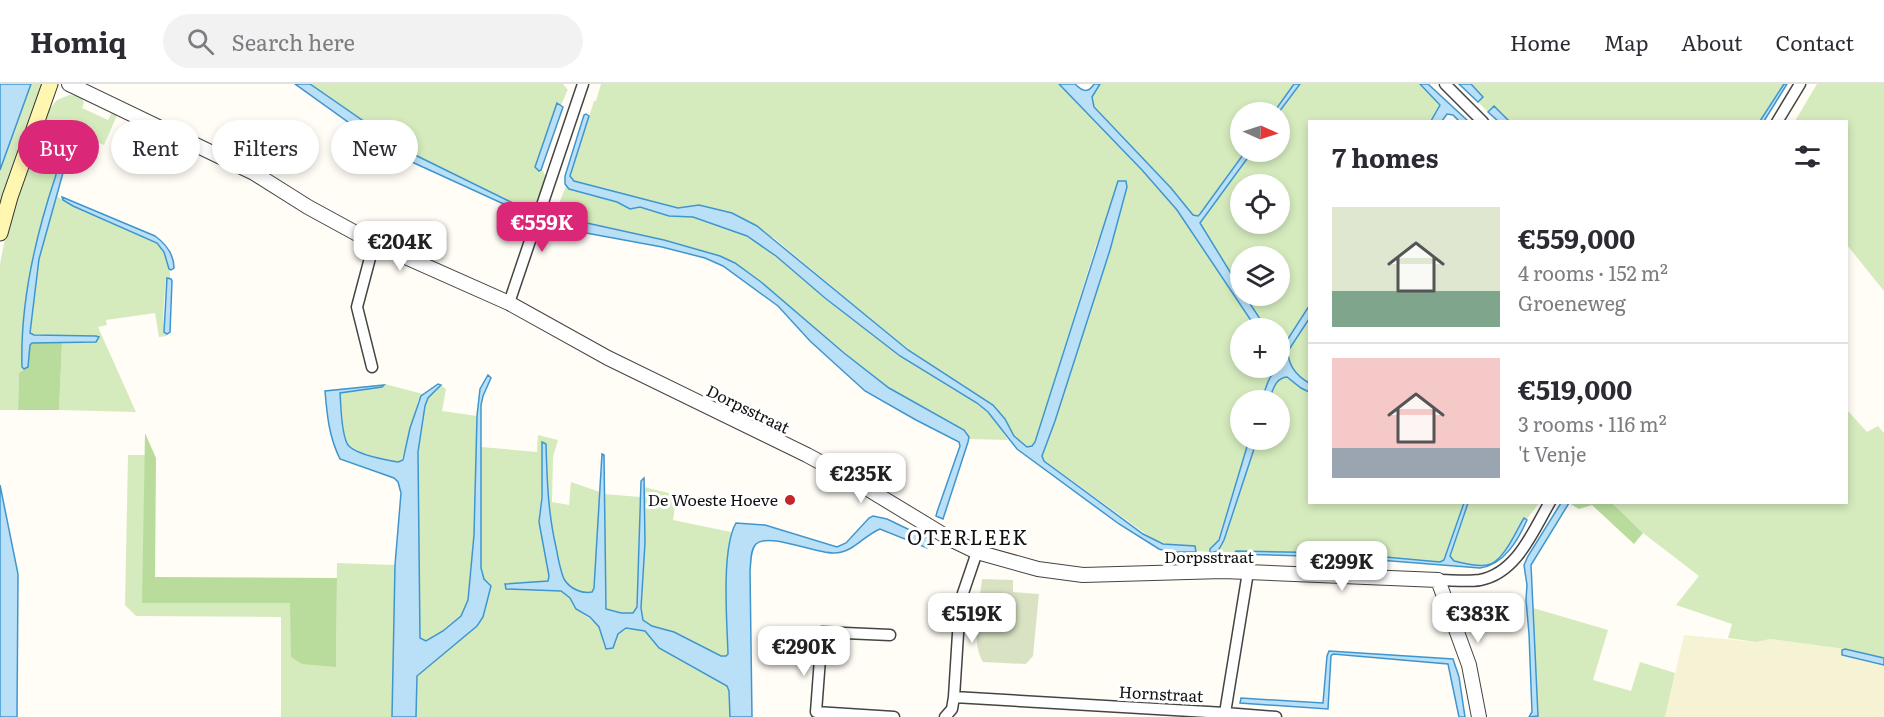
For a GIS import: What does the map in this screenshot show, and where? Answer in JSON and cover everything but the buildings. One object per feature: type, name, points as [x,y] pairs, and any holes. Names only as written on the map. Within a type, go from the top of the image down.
[{"type":"main road","points":[[0,233],[14,186],[51,84]]},
{"type":"street","name":"Dorpsstraat","points":[[69,84],[254,173],[308,207],[374,243],[509,303],[608,358],[844,475],[976,552],[1038,569],[1083,575],[1206,571],[1438,580]]},
{"type":"street","points":[[509,303],[583,84]]},
{"type":"street","points":[[1444,84],[1481,120]]},
{"type":"street","points":[[1779,120],[1800,84]]},
{"type":"street","points":[[372,367],[357,307],[374,243]]},
{"type":"street","points":[[1479,717],[1469,664],[1438,580],[1479,580],[1499,572],[1520,553],[1549,504]]},
{"type":"street","points":[[945,717],[952,708],[954,697],[960,602],[976,552]]},
{"type":"street","name":"Hornstraat","points":[[954,697],[1225,713],[1248,572]]},
{"type":"street","points":[[890,635],[822,632],[816,712],[894,717]]},
{"type":"street","points":[[1225,713],[1276,717]]},
{"type":"shaded area","points":[[1684,635],[1757,642],[1770,639],[1845,649],[1842,650],[1842,655],[1884,665],[1884,717],[1665,717]]},
{"type":"green space","points":[[31,84],[43,84],[30,120],[18,120],[18,154],[0,205],[0,169]]},
{"type":"green space","points":[[310,84],[563,84],[568,89],[535,167],[537,170],[542,169],[546,177],[533,214],[418,156],[418,120],[362,120]]},
{"type":"green space","points":[[601,84],[1059,84],[1177,210],[1230,289],[1230,306],[1241,306],[1249,318],[1230,318],[1230,378],[1270,378],[1266,390],[1230,390],[1230,450],[1246,450],[1217,543],[1210,552],[1196,551],[1196,547],[1167,545],[1154,540],[1044,460],[1042,456],[1110,250],[1128,184],[1096,245],[1035,442],[1032,446],[1027,447],[1014,436],[1005,419],[993,405],[908,350],[774,238],[699,205],[678,208],[574,181],[570,176],[594,101],[596,101]]},
{"type":"green space","points":[[1100,84],[1294,84],[1281,102],[1230,102],[1230,162],[1238,162],[1198,216],[1193,215],[1171,188],[1094,107],[1092,97]]},
{"type":"green space","points":[[1300,84],[1420,84],[1440,105],[1432,120],[1308,120],[1308,308],[1290,336],[1290,318],[1259,318],[1252,306],[1290,306],[1290,246],[1230,246],[1230,272],[1200,223],[1230,182],[1230,234],[1290,234],[1290,174],[1236,174],[1245,162],[1290,162],[1290,102],[1286,102]]},
{"type":"green space","points":[[1471,84],[1784,84],[1761,120],[1508,120],[1494,106],[1488,112],[1478,102],[1483,97]]},
{"type":"green space","points":[[1817,84],[1884,84],[1884,291],[1848,246],[1848,120],[1796,120]]},
{"type":"green space","points":[[69,95],[81,96],[84,103],[82,108],[108,120],[113,111],[118,113],[115,120],[111,120],[111,129],[104,145],[99,143],[99,120],[45,120],[48,111],[57,100]]},
{"type":"green space","points":[[25,174],[56,174],[33,254],[21,358],[24,369],[19,374],[18,410],[0,410],[0,265],[8,226]]},
{"type":"green space","points":[[566,186],[573,191],[617,202],[630,209],[640,207],[669,216],[693,217],[747,236],[776,256],[825,298],[900,356],[977,403],[993,418],[1008,440],[969,439],[964,430],[889,388],[735,263],[720,256],[664,240],[554,216]]},
{"type":"green space","points":[[55,195],[73,206],[157,243],[164,252],[170,270],[170,279],[166,280],[164,310],[167,336],[159,337],[155,313],[106,320],[107,325],[98,327],[136,412],[59,410],[62,343],[96,342],[99,337],[30,333],[39,259]]},
{"type":"green space","points":[[1308,321],[1308,382],[1294,370],[1290,361],[1290,348]]},
{"type":"green space","points":[[32,343],[62,343],[59,410],[18,410],[19,373],[28,367]]},
{"type":"green space","points":[[1280,378],[1288,378],[1308,392],[1308,504],[1464,504],[1444,560],[1440,562],[1341,553],[1217,552],[1224,540],[1254,450],[1290,450],[1290,390],[1272,390]]},
{"type":"green space","points":[[385,384],[423,394],[418,401],[401,462],[360,452],[347,444],[344,434],[340,392],[383,387]]},
{"type":"green space","points":[[441,385],[446,389],[442,411],[477,416],[474,535],[468,600],[461,616],[426,641],[420,638],[418,452],[425,406],[428,398]]},
{"type":"green space","points":[[1848,411],[1867,432],[1878,426],[1884,433],[1884,658],[1845,649],[1770,639],[1757,642],[1728,638],[1732,624],[1676,605],[1699,576],[1643,533],[1613,504],[1848,504]]},
{"type":"green space","points":[[145,433],[156,458],[155,577],[337,578],[336,667],[302,664],[291,657],[290,603],[142,603]]},
{"type":"green space","points":[[538,435],[558,440],[553,457],[552,502],[569,505],[571,482],[600,492],[596,582],[593,592],[585,593],[570,586],[561,570],[554,546],[542,480],[539,522],[549,576],[547,582],[554,590],[561,591],[570,598],[576,609],[595,622],[601,632],[604,647],[616,643],[618,634],[626,627],[645,631],[659,648],[727,686],[730,717],[416,717],[417,676],[477,626],[485,611],[490,583],[484,579],[481,568],[481,447],[537,452]]},
{"type":"green space","points":[[128,455],[145,455],[143,603],[290,603],[336,667],[337,563],[395,565],[392,717],[281,717],[281,617],[136,616],[125,605]]},
{"type":"green space","points":[[644,487],[677,495],[673,520],[731,532],[726,614],[728,654],[726,656],[721,656],[674,632],[652,626],[643,620],[641,608],[645,543]]},
{"type":"green space","points":[[604,494],[640,497],[637,607],[633,613],[606,609]]},
{"type":"green space","points":[[1468,504],[1538,504],[1527,519],[1525,518],[1503,553],[1492,564],[1475,565],[1454,561],[1450,558]]},
{"type":"green space","points":[[1571,504],[1613,504],[1643,533],[1634,544],[1592,505],[1579,509]]},
{"type":"green space","points":[[982,579],[1013,580],[1013,592],[1039,594],[1033,656],[1026,664],[983,662],[979,654],[976,633]]},
{"type":"green space","points":[[1533,608],[1608,630],[1593,680],[1631,691],[1640,662],[1675,673],[1665,717],[1537,717]]},
{"type":"water","points":[[0,84],[31,84],[18,120],[0,170]]},
{"type":"water","points":[[295,84],[310,84],[362,120],[345,120]]},
{"type":"water","points":[[1059,84],[1075,84],[1085,90],[1094,84],[1100,84],[1092,97],[1094,107],[1171,188],[1193,215],[1200,214],[1238,162],[1245,162],[1236,174],[1230,174],[1230,182],[1200,223],[1230,272],[1230,289],[1177,210]]},
{"type":"water","points":[[1294,84],[1300,84],[1286,102],[1281,102]]},
{"type":"water","points":[[1420,84],[1428,84],[1467,120],[1458,120],[1453,115],[1447,114],[1443,120],[1432,120],[1440,105]]},
{"type":"water","points":[[1459,84],[1471,84],[1483,97],[1478,102]]},
{"type":"water","points":[[1784,84],[1787,84],[1765,120],[1761,120]]},
{"type":"water","points":[[557,103],[563,107],[539,171],[535,167]]},
{"type":"water","points":[[1494,106],[1508,120],[1497,120],[1488,112]]},
{"type":"water","points":[[586,114],[589,116],[570,176],[574,181],[678,208],[699,205],[732,213],[757,226],[908,350],[993,405],[1005,419],[1014,436],[1027,447],[1032,446],[1035,442],[1118,181],[1126,181],[1127,187],[1110,250],[1042,456],[1044,461],[1143,534],[1163,544],[1195,546],[1196,552],[1170,552],[1159,549],[1119,524],[1017,449],[988,412],[977,403],[900,356],[825,298],[776,256],[747,236],[693,217],[669,216],[640,207],[630,209],[617,202],[569,189],[565,184],[565,176]]},
{"type":"water","points":[[418,156],[533,213],[532,217],[418,165]]},
{"type":"water","points":[[56,174],[63,174],[39,259],[30,333],[99,337],[96,342],[32,343],[28,367],[24,369],[22,367],[22,343],[26,294],[35,247]]},
{"type":"water","points":[[62,197],[155,236],[169,250],[174,268],[169,269],[164,252],[157,243],[73,206]]},
{"type":"water","points":[[555,216],[664,240],[720,256],[735,263],[889,388],[964,430],[969,437],[968,442],[943,519],[936,516],[960,446],[959,442],[865,391],[810,341],[778,306],[723,266],[705,258],[662,247],[544,223],[545,218]]},
{"type":"water","points":[[167,278],[172,281],[170,332],[167,334],[164,332]]},
{"type":"water","points":[[1241,306],[1252,306],[1259,318],[1249,318]]},
{"type":"water","points":[[1308,308],[1308,321],[1290,348],[1290,336]]},
{"type":"water","points":[[1290,361],[1294,370],[1308,382],[1308,392],[1288,378]]},
{"type":"water","points":[[488,375],[491,378],[481,405],[481,568],[484,579],[491,586],[483,617],[477,626],[417,676],[416,717],[392,717],[395,565],[401,493],[398,482],[394,478],[340,459],[331,434],[325,391],[384,385],[340,393],[343,427],[348,445],[352,449],[398,462],[403,460],[410,428],[421,396],[438,384],[441,385],[428,398],[425,406],[418,452],[420,638],[426,641],[461,616],[468,600],[474,535],[477,416],[480,389]]},
{"type":"water","points":[[1270,378],[1283,378],[1277,382],[1273,390],[1265,390]]},
{"type":"water","points":[[542,442],[546,444],[548,496],[553,534],[560,568],[567,583],[576,590],[584,592],[592,592],[594,588],[602,454],[604,455],[606,609],[633,613],[637,607],[641,481],[644,478],[645,543],[641,608],[643,620],[652,626],[674,632],[721,656],[728,654],[726,605],[728,550],[736,523],[765,525],[837,547],[846,543],[873,516],[887,519],[929,538],[932,544],[927,548],[880,529],[847,550],[834,553],[771,540],[756,544],[752,553],[750,571],[752,717],[730,717],[727,686],[659,648],[645,631],[626,628],[618,634],[613,648],[606,649],[599,627],[590,617],[576,609],[570,598],[561,591],[506,589],[505,584],[548,581],[539,522],[542,497]]},
{"type":"water","points":[[1246,450],[1254,450],[1224,540],[1218,551],[1210,553],[1210,549],[1219,540]]},
{"type":"water","points":[[0,485],[18,574],[17,717],[0,717]]},
{"type":"water","points":[[1464,504],[1468,504],[1450,556],[1454,561],[1479,566],[1493,563],[1504,553],[1524,518],[1527,520],[1519,536],[1503,557],[1489,566],[1480,568],[1341,557],[1234,554],[1236,551],[1341,553],[1440,562],[1444,560]]},
{"type":"water","points":[[1560,504],[1568,504],[1531,565],[1538,716],[1529,717],[1532,712],[1527,585],[1524,565]]},
{"type":"water","points":[[1842,650],[1884,658],[1884,665],[1842,655]]},
{"type":"water","points":[[1329,651],[1453,659],[1459,677],[1465,717],[1459,717],[1448,664],[1333,654],[1331,656],[1328,709],[1240,703],[1241,698],[1323,703]]},
{"type":"place","name":"De Woeste Hoeve","points":[[790,500]]},
{"type":"district","name":"OTERLEEK","points":[[968,538]]}]
